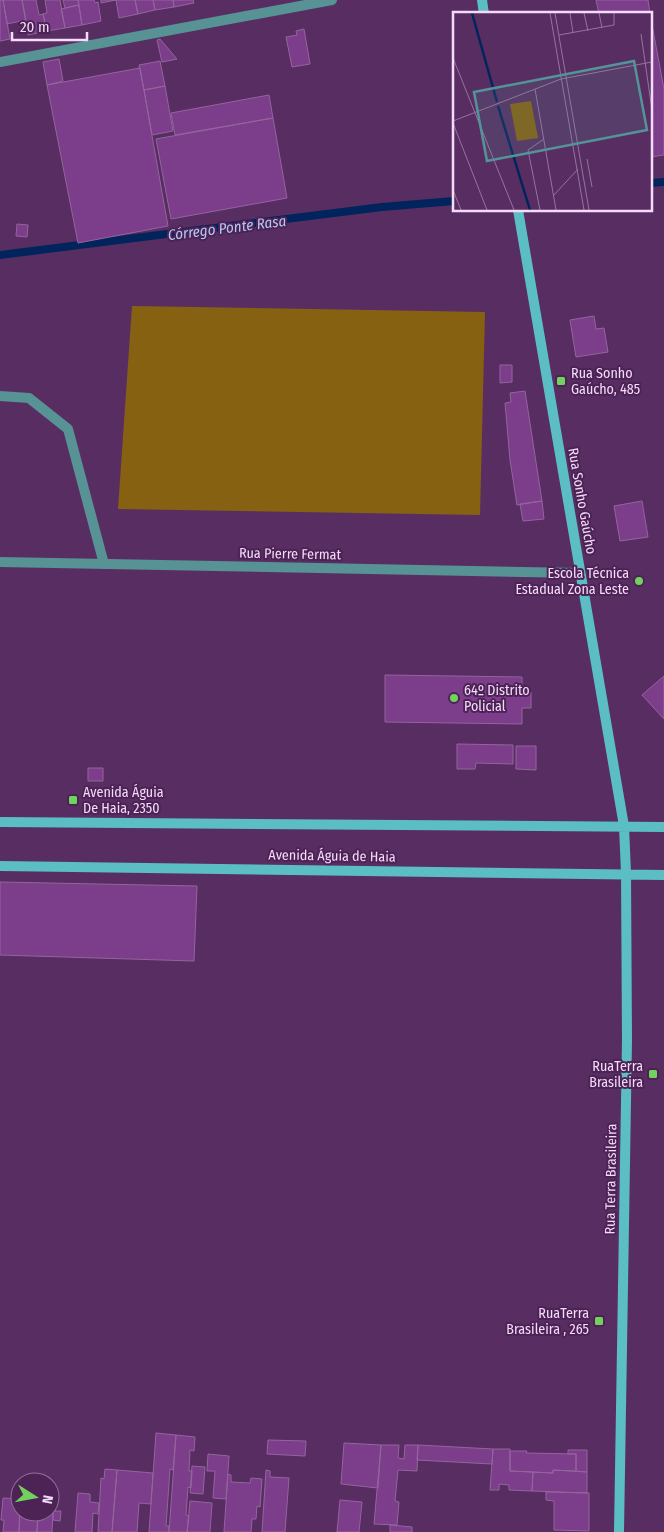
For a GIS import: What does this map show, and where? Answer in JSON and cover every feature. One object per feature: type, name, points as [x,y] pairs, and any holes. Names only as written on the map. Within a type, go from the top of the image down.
[{"type":"street","points":[[0,62],[332,0]]},
{"type":"street","name":"Rua Sonho Gaúcho","points":[[518,211],[624,826]]},
{"type":"street","points":[[0,396],[29,398],[68,429],[104,564]]},
{"type":"street","name":"Rua Pierre Fermat","points":[[0,562],[580,573]]},
{"type":"street","points":[[0,822],[664,827]]},
{"type":"street","name":"Rua Terra Brasileira","points":[[619,1532],[627,1040],[624,826]]},
{"type":"street","name":"Avenida Águia de Haia","points":[[0,866],[664,875]]},
{"type":"shaded area","points":[[132,306],[485,312],[480,515],[118,509]]},
{"type":"building","points":[[0,0],[3,0],[10,39],[0,41]]},
{"type":"building","points":[[3,0],[22,0],[26,20],[7,24]]},
{"type":"building","points":[[22,0],[36,0],[39,15],[43,14],[47,31],[28,35]]},
{"type":"building","points":[[45,0],[60,0],[65,28],[47,31],[43,14],[47,13]]},
{"type":"building","points":[[63,0],[78,0],[79,5],[65,8]]},
{"type":"building","points":[[78,0],[94,0],[95,3],[98,2],[101,21],[82,25]]},
{"type":"building","points":[[101,0],[116,0],[101,3]]},
{"type":"building","points":[[116,0],[135,0],[138,14],[119,18]]},
{"type":"building","points":[[135,0],[153,0],[155,10],[138,14]]},
{"type":"building","points":[[153,0],[173,0],[174,7],[155,10]]},
{"type":"building","points":[[173,0],[193,0],[194,3],[174,7]]},
{"type":"building","points":[[596,0],[648,0],[650,12],[599,12]]},
{"type":"building","points":[[79,5],[82,25],[65,28],[61,9]]},
{"type":"building","points":[[652,25],[664,89],[664,155],[652,157]]},
{"type":"building","points":[[304,29],[310,64],[292,67],[286,37],[297,35],[296,31]]},
{"type":"building","points":[[160,39],[177,59],[162,62],[157,40]]},
{"type":"building","points":[[59,59],[63,81],[47,85],[43,62]]},
{"type":"building","points":[[160,61],[165,86],[144,90],[139,65]]},
{"type":"building","points":[[140,68],[168,226],[78,243],[47,85]]},
{"type":"building","points":[[165,86],[173,131],[152,135],[144,90]]},
{"type":"building","points":[[269,95],[273,118],[175,135],[171,113]]},
{"type":"building","points":[[273,118],[287,198],[171,219],[156,139]]},
{"type":"building","points":[[17,224],[28,225],[27,237],[16,236]]},
{"type":"building","points":[[594,316],[596,329],[604,328],[608,352],[576,357],[570,320]]},
{"type":"building","points":[[500,365],[512,365],[512,382],[500,383]]},
{"type":"building","points":[[525,391],[542,501],[517,505],[510,460],[505,403],[511,402],[510,393]]},
{"type":"building","points":[[542,501],[544,519],[523,521],[520,504]]},
{"type":"building","points":[[642,501],[648,537],[620,541],[614,506]]},
{"type":"building","points":[[385,675],[522,677],[522,692],[531,692],[531,708],[522,708],[522,724],[385,722]]},
{"type":"building","points":[[664,676],[664,719],[642,695]]},
{"type":"building","points":[[457,744],[513,745],[513,764],[476,763],[475,769],[457,769]]},
{"type":"building","points":[[516,746],[536,746],[536,770],[516,769]]},
{"type":"building","points":[[88,768],[103,768],[103,781],[88,781]]},
{"type":"building","points":[[0,882],[197,886],[194,961],[0,955]]},
{"type":"building","points":[[156,1433],[176,1435],[173,1470],[170,1469],[166,1526],[169,1526],[169,1532],[149,1532]]},
{"type":"building","points":[[176,1435],[195,1437],[194,1451],[190,1450],[189,1471],[192,1471],[191,1488],[188,1487],[186,1515],[189,1516],[187,1532],[169,1532]]},
{"type":"building","points":[[268,1440],[306,1441],[305,1456],[267,1454]]},
{"type":"building","points":[[344,1443],[381,1445],[378,1488],[341,1484]]},
{"type":"building","points":[[381,1445],[399,1445],[398,1458],[404,1459],[405,1445],[418,1445],[417,1471],[398,1470],[395,1501],[399,1502],[397,1525],[374,1524]]},
{"type":"building","points":[[418,1445],[493,1449],[492,1464],[417,1460]]},
{"type":"building","points":[[493,1449],[510,1449],[510,1471],[533,1472],[532,1491],[509,1490],[509,1485],[499,1484],[499,1490],[490,1490]]},
{"type":"building","points":[[568,1450],[587,1450],[587,1472],[576,1471],[576,1454],[568,1454]]},
{"type":"building","points":[[510,1451],[576,1454],[576,1471],[553,1470],[553,1473],[510,1471]]},
{"type":"building","points":[[208,1454],[229,1456],[226,1499],[213,1498],[215,1471],[207,1471]]},
{"type":"building","points":[[192,1466],[205,1467],[203,1494],[190,1493]]},
{"type":"building","points":[[105,1469],[117,1470],[112,1532],[98,1532],[101,1478],[104,1479]]},
{"type":"building","points":[[117,1470],[153,1473],[151,1504],[139,1503],[137,1532],[112,1532]]},
{"type":"building","points":[[266,1470],[270,1471],[270,1477],[289,1478],[285,1532],[262,1532]]},
{"type":"building","points":[[553,1470],[587,1472],[587,1493],[532,1491],[533,1472],[553,1473]]},
{"type":"building","points":[[228,1474],[231,1475],[231,1482],[250,1483],[251,1478],[262,1479],[260,1507],[257,1506],[256,1519],[252,1519],[251,1532],[224,1532]]},
{"type":"building","points":[[546,1492],[589,1493],[589,1531],[554,1530],[554,1501],[546,1500]]},
{"type":"building","points":[[78,1493],[90,1494],[90,1502],[99,1503],[98,1514],[93,1513],[92,1532],[75,1532]]},
{"type":"building","points":[[3,1498],[10,1498],[10,1522],[19,1522],[19,1532],[3,1532],[4,1520],[1,1520]]},
{"type":"building","points":[[340,1500],[362,1502],[359,1532],[337,1532]]},
{"type":"building","points":[[190,1501],[212,1503],[210,1532],[187,1532]]},
{"type":"building","points":[[20,1522],[38,1522],[37,1532],[19,1532]]},
{"type":"building","points":[[38,1522],[52,1522],[52,1532],[37,1532]]},
{"type":"building","points":[[390,1525],[412,1527],[412,1532],[390,1532]]},
{"type":"waterway","name":"Córrego Ponte Rasa","points":[[652,183],[664,182]]},
{"type":"waterway","name":"Córrego Ponte Rasa","points":[[0,255],[382,207],[453,201]]},
{"type":"place","name":"Rua Sonho Gaúcho, 485","points":[[561,381]]},
{"type":"place","name":"Escola Técnica Estadual Zona Leste","points":[[639,581]]},
{"type":"place","name":"64º Distrito Policial","points":[[454,698]]},
{"type":"place","name":"Avenida Águia De Haia, 2350","points":[[73,800]]},
{"type":"place","name":"RuaTerra Brasileira","points":[[653,1074]]},
{"type":"place","name":"RuaTerra Brasileira , 265","points":[[599,1321]]}]
